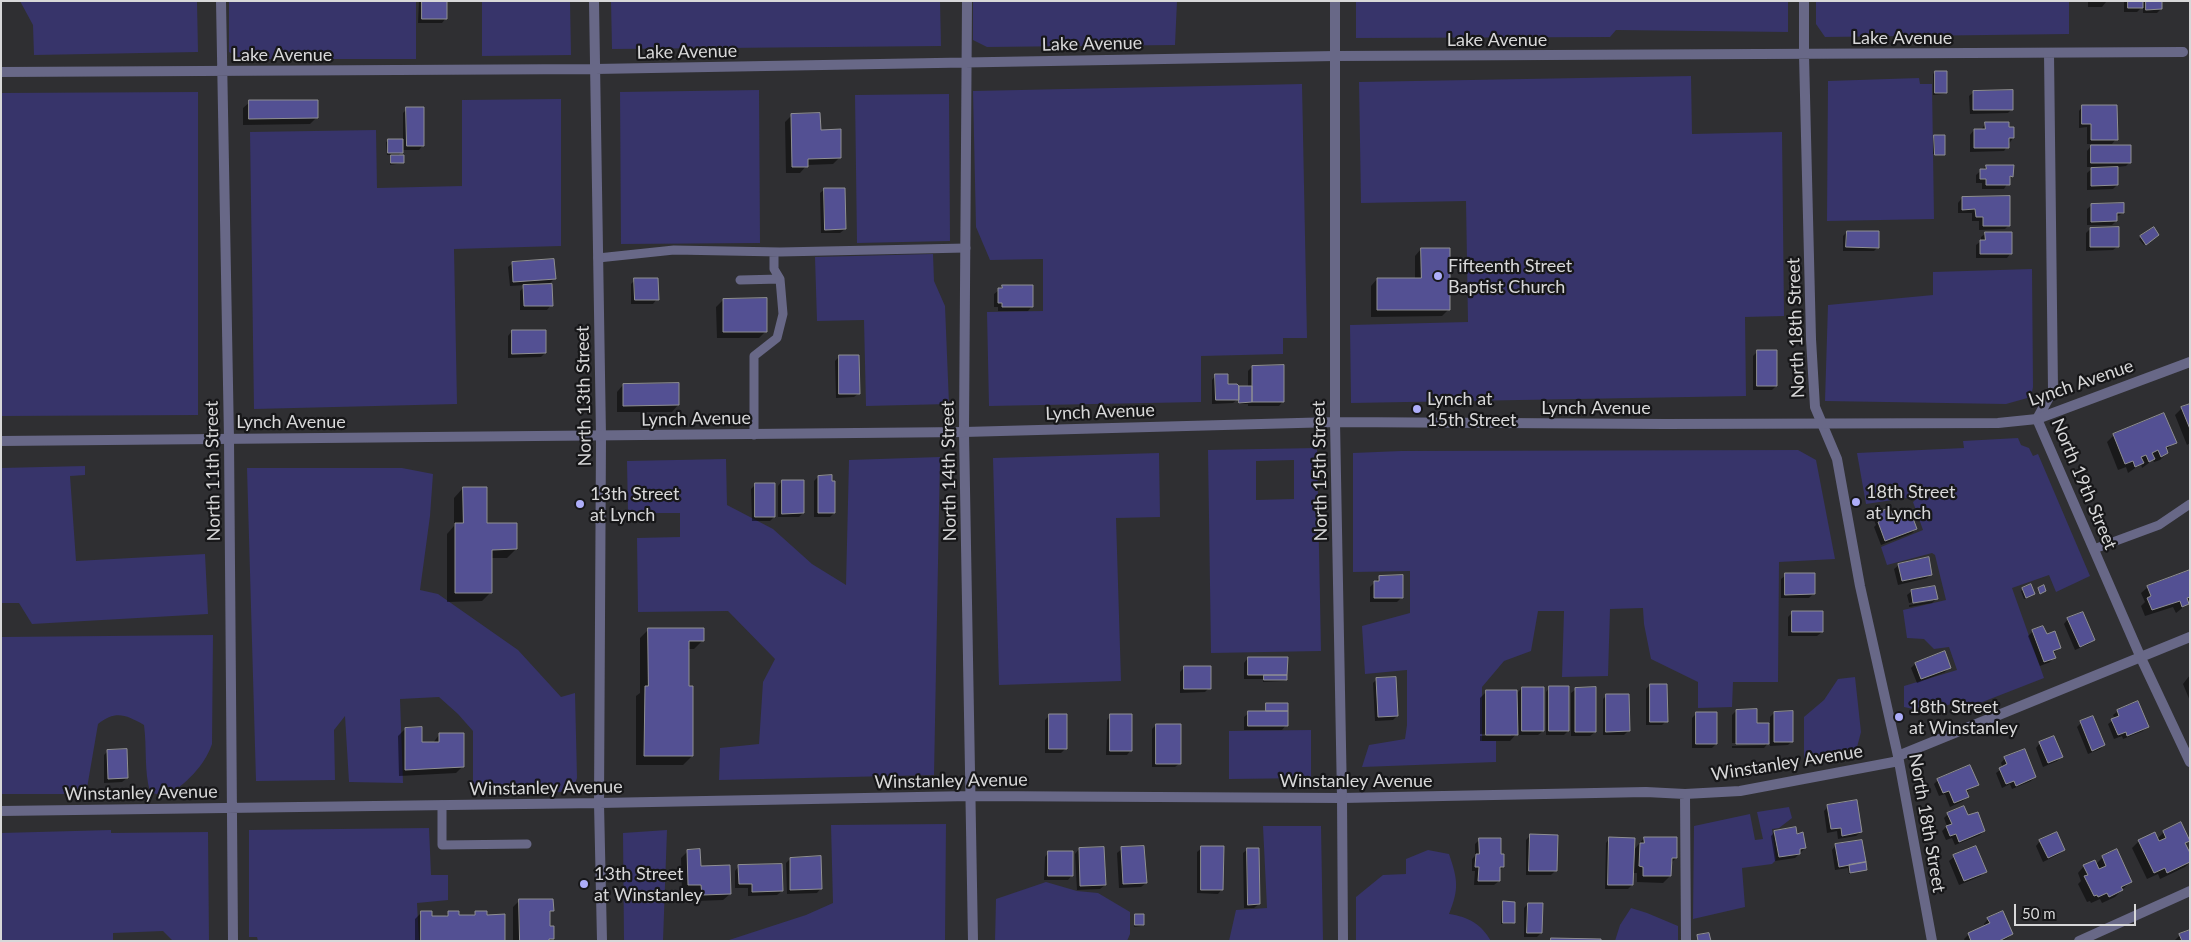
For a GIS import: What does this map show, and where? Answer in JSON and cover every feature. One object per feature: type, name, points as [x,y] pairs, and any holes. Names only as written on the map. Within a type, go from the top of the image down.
[{"type":"street","name":"North 11th Street","points":[[221,1],[229,439],[233,941]]},
{"type":"street","name":"North 13th Street","points":[[594,1],[601,436],[599,803],[602,941]]},
{"type":"street","name":"North 14th Street","points":[[967,1],[964,432],[973,941]]},
{"type":"street","name":"North 15th Street","points":[[1335,1],[1335,422],[1343,941]]},
{"type":"street","name":"North 18th Street","points":[[1804,1],[1815,407],[1837,459],[1860,586],[1898,758],[1932,941]]},
{"type":"street","name":"Lake Avenue","points":[[1,72],[595,70],[1336,56],[2183,52]]},
{"type":"street","name":"North 19th Street","points":[[2049,53],[2054,390],[2037,419],[2141,658],[2190,762]]},
{"type":"street","name":"Lynch Avenue","points":[[1,441],[754,435],[964,432],[1335,422],[1822,424],[1998,422],[2037,419],[2190,362]]},
{"type":"street","name":"Winstanley Avenue","points":[[1,811],[971,796],[1342,798],[1646,792],[1685,794],[1740,791],[1898,758],[2190,636]]},
{"type":"street","points":[[1685,794],[1686,941]]},
{"type":"street","points":[[2080,941],[2190,891]]},
{"type":"lane","points":[[598,258],[674,250],[774,252],[966,248]]},
{"type":"lane","points":[[754,435],[754,356],[777,338],[782,314],[780,279],[774,269],[774,252]]},
{"type":"lane","points":[[740,280],[780,279]]},
{"type":"lane","points":[[2094,549],[2159,526],[2190,504]]},
{"type":"lane","points":[[442,805],[442,845],[527,844]]},
{"type":"shaded area","points":[[20,1],[197,1],[198,52],[34,55],[33,25]]},
{"type":"shaded area","points":[[229,1],[416,1],[416,59],[241,59],[229,52]]},
{"type":"shaded area","points":[[482,1],[570,1],[571,55],[482,56]]},
{"type":"shaded area","points":[[611,1],[940,1],[941,46],[612,49]]},
{"type":"shaded area","points":[[973,1],[1177,1],[1175,45],[987,47],[973,40]]},
{"type":"shaded area","points":[[1356,1],[1788,1],[1788,32],[1616,30],[1610,37],[1356,38]]},
{"type":"shaded area","points":[[1816,1],[2069,1],[2069,34],[1825,37],[1816,24]]},
{"type":"shaded area","points":[[1691,76],[1692,134],[1782,132],[1784,316],[1745,317],[1746,396],[1351,403],[1350,325],[1468,322],[1466,201],[1361,203],[1359,82]]},
{"type":"shaded area","points":[[1919,78],[1920,84],[1932,84],[1934,219],[1827,221],[1828,81]]},
{"type":"shaded area","points":[[1302,84],[1307,338],[1283,338],[1283,354],[1201,356],[1201,402],[989,406],[987,312],[1043,311],[1043,259],[990,260],[976,227],[973,91]]},
{"type":"shaded area","points":[[759,90],[760,243],[621,244],[620,92]]},
{"type":"shaded area","points":[[198,92],[198,415],[1,416],[1,93]]},
{"type":"shaded area","points":[[949,94],[950,241],[857,243],[855,95]]},
{"type":"shaded area","points":[[561,99],[561,246],[454,249],[457,404],[254,409],[250,132],[376,130],[377,188],[462,186],[462,100]]},
{"type":"shaded area","points":[[933,254],[934,281],[945,306],[949,404],[866,406],[864,320],[817,321],[815,257]]},
{"type":"shaded area","points":[[2032,269],[2033,387],[2031,397],[2006,404],[1825,401],[1828,305],[1933,295],[1933,272]]},
{"type":"shaded area","points":[[2018,438],[2021,445],[2029,448],[2033,456],[2038,454],[2090,576],[2056,592],[2049,575],[2012,588],[2044,678],[1967,708],[1960,701],[1927,712],[1904,707],[1904,686],[1957,670],[1949,647],[1934,649],[1924,639],[1907,638],[1903,610],[1946,600],[1935,555],[1932,553],[1887,565],[1881,547],[1923,530],[1913,502],[1920,496],[1866,504],[1857,453],[1964,448],[1963,441]]},
{"type":"shaded area","points":[[1317,448],[1321,651],[1211,653],[1208,450]],"holes":[[[1294,460],[1294,499],[1256,500],[1256,461]]]},
{"type":"shaded area","points":[[1798,450],[1816,460],[1835,559],[1779,562],[1778,682],[1733,682],[1732,707],[1698,708],[1698,682],[1651,659],[1643,608],[1610,609],[1608,676],[1562,677],[1564,611],[1538,611],[1531,651],[1504,661],[1482,687],[1482,741],[1496,741],[1496,762],[1362,767],[1369,745],[1405,739],[1407,725],[1407,670],[1365,674],[1362,626],[1410,613],[1410,571],[1353,572],[1353,453],[1401,451]]},
{"type":"shaded area","points":[[1159,453],[1160,517],[1116,518],[1121,681],[999,685],[993,458]]},
{"type":"shaded area","points":[[940,457],[934,775],[719,780],[720,748],[759,744],[763,682],[775,659],[728,611],[638,612],[637,538],[680,537],[680,513],[628,513],[627,461],[726,459],[727,505],[773,529],[812,564],[846,585],[849,460]]},
{"type":"shaded area","points":[[85,466],[85,475],[70,476],[76,561],[205,554],[208,614],[32,624],[19,603],[1,603],[1,468]]},
{"type":"shaded area","points":[[247,468],[402,468],[433,474],[430,516],[420,590],[438,594],[518,650],[561,697],[575,693],[577,778],[572,792],[473,791],[473,731],[439,697],[400,699],[403,783],[349,782],[345,716],[334,730],[335,780],[256,781]]},
{"type":"shaded area","points":[[213,635],[212,744],[199,767],[173,792],[166,797],[150,792],[144,725],[126,717],[116,716],[110,717],[98,724],[86,794],[1,794],[1,637]]},
{"type":"shaded area","points":[[1855,677],[1861,732],[1856,751],[1804,760],[1804,717],[1824,700],[1838,679]]},
{"type":"shaded area","points":[[1311,730],[1311,778],[1229,779],[1229,731]]},
{"type":"shaded area","points":[[1789,807],[1792,818],[1779,828],[1772,829],[1776,860],[1772,864],[1742,868],[1745,907],[1693,919],[1694,826],[1750,814],[1755,840],[1763,839],[1757,812]]},
{"type":"shaded area","points":[[946,824],[945,941],[726,941],[806,915],[833,903],[831,825]]},
{"type":"shaded area","points":[[1263,826],[1321,826],[1323,941],[1229,941],[1236,910],[1267,908]]},
{"type":"shaded area","points":[[429,828],[431,875],[448,875],[448,900],[417,903],[419,941],[258,941],[257,937],[249,937],[249,830]]},
{"type":"shaded area","points":[[111,830],[111,833],[208,832],[209,941],[173,941],[163,931],[113,933],[113,941],[1,941],[1,833]]},
{"type":"shaded area","points":[[667,830],[663,941],[624,941],[623,833]]},
{"type":"shaded area","points":[[1428,850],[1449,854],[1452,863],[1456,878],[1456,891],[1449,914],[1474,922],[1491,941],[1356,941],[1356,897],[1383,875],[1406,874],[1406,859]]},
{"type":"shaded area","points":[[1046,882],[1077,891],[1098,893],[1130,912],[1130,934],[1127,941],[995,941],[996,899]]},
{"type":"shaded area","points":[[1631,908],[1678,926],[1678,941],[1615,941],[1620,925]]},
{"type":"building","points":[[422,1],[447,1],[447,19],[422,19]]},
{"type":"building","points":[[2128,1],[2143,1],[2143,8],[2128,8]]},
{"type":"building","points":[[2146,1],[2162,1],[2162,9],[2146,10]]},
{"type":"building","points":[[1935,71],[1947,71],[1947,93],[1935,93]]},
{"type":"building","points":[[2013,90],[2013,110],[1973,110],[1973,91]]},
{"type":"building","points":[[249,100],[318,100],[318,118],[249,119]]},
{"type":"building","points":[[2082,105],[2117,105],[2118,140],[2091,140],[2091,124],[2082,124]]},
{"type":"building","points":[[406,107],[424,107],[424,146],[407,146]]},
{"type":"building","points":[[820,113],[821,130],[841,129],[841,158],[808,159],[808,167],[792,167],[791,114]]},
{"type":"building","points":[[1985,122],[2009,122],[2009,127],[2014,127],[2014,138],[2009,138],[2009,148],[1974,148],[1974,129],[1985,129]]},
{"type":"building","points":[[1934,135],[1945,135],[1945,155],[1935,155]]},
{"type":"building","points":[[388,139],[403,139],[403,153],[388,153]]},
{"type":"building","points":[[2091,145],[2131,145],[2131,163],[2091,163]]},
{"type":"building","points":[[391,155],[404,155],[404,163],[391,163]]},
{"type":"building","points":[[1986,165],[2014,165],[2013,177],[2010,176],[2010,185],[1986,185],[1986,179],[1980,179],[1980,169],[1986,169]]},
{"type":"building","points":[[2118,167],[2118,185],[2091,186],[2091,168]]},
{"type":"building","points":[[824,188],[845,188],[846,229],[825,230]]},
{"type":"building","points":[[2010,196],[2010,226],[1983,226],[1983,217],[1976,217],[1975,209],[1962,210],[1962,197]]},
{"type":"building","points":[[2124,203],[2124,213],[2117,213],[2117,221],[2091,222],[2091,204]]},
{"type":"building","points":[[2119,227],[2119,247],[2090,247],[2090,228]]},
{"type":"building","points":[[2154,227],[2159,235],[2146,245],[2140,236]]},
{"type":"building","points":[[1847,231],[1879,231],[1879,248],[1846,247]]},
{"type":"building","points":[[1985,232],[2012,232],[2012,254],[1980,254],[1980,240],[1985,240]]},
{"type":"building","points":[[1421,248],[1450,248],[1450,310],[1377,310],[1377,278],[1421,278]]},
{"type":"building","points":[[554,259],[556,279],[513,282],[512,262]]},
{"type":"building","points":[[634,278],[658,278],[659,300],[635,300]]},
{"type":"building","points":[[552,284],[553,306],[524,306],[523,285]]},
{"type":"building","points":[[1002,285],[1033,285],[1033,307],[1002,307],[1002,303],[998,303],[998,288],[1002,288]]},
{"type":"building","points":[[767,298],[767,332],[723,332],[723,299]]},
{"type":"building","points":[[512,330],[546,330],[546,353],[512,354]]},
{"type":"building","points":[[1757,350],[1777,350],[1777,386],[1757,386]]},
{"type":"building","points":[[839,355],[859,355],[860,394],[839,394]]},
{"type":"building","points":[[1284,365],[1284,402],[1252,402],[1252,366]]},
{"type":"building","points":[[1215,374],[1228,374],[1228,384],[1237,384],[1239,386],[1239,400],[1216,400]]},
{"type":"building","points":[[679,383],[679,405],[623,406],[623,384]]},
{"type":"building","points":[[1239,386],[1252,386],[1252,402],[1239,403]]},
{"type":"building","points":[[2190,404],[2190,429],[2181,407]]},
{"type":"building","points":[[2164,413],[2177,443],[2166,447],[2168,453],[2161,457],[2158,450],[2152,453],[2155,459],[2149,462],[2146,455],[2141,457],[2144,463],[2135,467],[2133,461],[2125,464],[2113,434]]},
{"type":"building","points":[[832,475],[832,481],[835,481],[835,513],[818,513],[818,476]]},
{"type":"building","points":[[782,480],[804,480],[804,513],[782,514]]},
{"type":"building","points":[[755,483],[775,483],[775,517],[755,517]]},
{"type":"building","points":[[463,487],[487,487],[487,523],[517,523],[517,549],[492,550],[492,593],[455,593],[455,523],[463,523]]},
{"type":"building","points":[[1890,508],[1893,516],[1910,510],[1917,529],[1885,541],[1878,522],[1880,521],[1877,513]]},
{"type":"building","points":[[1929,557],[1932,575],[1902,581],[1898,564]]},
{"type":"building","points":[[2190,570],[2190,597],[2187,598],[2189,604],[2182,607],[2180,601],[2152,610],[2147,598],[2151,596],[2147,586]]},
{"type":"building","points":[[1785,573],[1815,573],[1815,594],[1785,595]]},
{"type":"building","points":[[1403,575],[1403,598],[1374,598],[1374,581],[1379,581],[1379,576]]},
{"type":"building","points":[[2031,584],[2035,594],[2026,598],[2022,588]]},
{"type":"building","points":[[2044,585],[2046,591],[2040,594],[2038,588]]},
{"type":"building","points":[[1935,586],[1938,599],[1913,603],[1911,590]]},
{"type":"building","points":[[1792,611],[1823,611],[1823,632],[1792,632]]},
{"type":"building","points":[[2083,612],[2095,640],[2080,647],[2067,618]]},
{"type":"building","points":[[2043,626],[2047,634],[2055,631],[2061,648],[2053,651],[2056,658],[2044,662],[2032,630]]},
{"type":"building","points":[[648,628],[704,628],[704,641],[689,641],[689,686],[693,686],[693,756],[644,756],[645,686],[648,686]]},
{"type":"building","points":[[1945,651],[1951,668],[1921,679],[1915,663]]},
{"type":"building","points":[[1248,657],[1288,657],[1287,675],[1248,675]]},
{"type":"building","points":[[1184,666],[1211,666],[1211,689],[1184,689]]},
{"type":"building","points":[[1264,675],[1287,675],[1287,680],[1264,680]]},
{"type":"building","points":[[1396,677],[1398,716],[1378,717],[1376,678]]},
{"type":"building","points":[[1650,684],[1667,684],[1668,722],[1650,722]]},
{"type":"building","points":[[1549,686],[1569,686],[1569,731],[1549,731]]},
{"type":"building","points":[[1522,687],[1544,687],[1544,731],[1522,731]]},
{"type":"building","points":[[1596,687],[1596,732],[1575,732],[1575,688]]},
{"type":"building","points":[[1486,690],[1517,690],[1518,735],[1486,735]]},
{"type":"building","points":[[1606,694],[1629,694],[1630,731],[1606,732]]},
{"type":"building","points":[[2138,701],[2149,727],[2127,736],[2126,732],[2118,735],[2111,719],[2119,716],[2117,710]]},
{"type":"building","points":[[1266,703],[1288,703],[1288,711],[1266,711]]},
{"type":"building","points":[[1757,709],[1757,723],[1769,723],[1769,744],[1736,744],[1736,710]]},
{"type":"building","points":[[1248,711],[1288,711],[1288,726],[1248,726]]},
{"type":"building","points":[[1793,711],[1793,742],[1774,742],[1774,712]]},
{"type":"building","points":[[1696,712],[1717,712],[1717,744],[1696,744]]},
{"type":"building","points":[[1049,714],[1067,714],[1067,749],[1049,749]]},
{"type":"building","points":[[1110,714],[1132,714],[1132,751],[1110,751]]},
{"type":"building","points":[[2093,716],[2105,745],[2092,751],[2080,721]]},
{"type":"building","points":[[1156,724],[1181,724],[1181,764],[1156,764]]},
{"type":"building","points":[[422,727],[422,742],[439,742],[439,733],[464,733],[464,767],[405,770],[405,728]]},
{"type":"building","points":[[2054,736],[2063,757],[2048,763],[2039,742]]},
{"type":"building","points":[[127,749],[128,778],[108,779],[107,750]]},
{"type":"building","points":[[2025,749],[2036,777],[2016,786],[2014,781],[2006,784],[1999,768],[2007,764],[2004,757]]},
{"type":"building","points":[[1970,765],[1979,785],[1966,790],[1969,797],[1954,803],[1949,791],[1943,793],[1937,779]]},
{"type":"building","points":[[1857,800],[1862,832],[1842,836],[1841,828],[1831,829],[1827,805]]},
{"type":"building","points":[[1964,806],[1968,815],[1978,812],[1985,831],[1959,842],[1956,834],[1950,836],[1946,826],[1952,824],[1947,813]]},
{"type":"building","points":[[2181,822],[2190,841],[2185,843],[2190,853],[2190,862],[2167,873],[2165,868],[2154,873],[2138,840],[2155,832],[2159,841],[2166,838],[2163,831]]},
{"type":"building","points":[[1796,827],[1797,834],[1803,832],[1806,848],[1800,849],[1800,854],[1779,857],[1774,831]]},
{"type":"building","points":[[2057,832],[2065,850],[2048,858],[2039,840]]},
{"type":"building","points":[[1530,834],[1558,835],[1557,871],[1529,871]]},
{"type":"building","points":[[1609,837],[1635,838],[1633,885],[1608,885]]},
{"type":"building","points":[[1644,837],[1677,837],[1677,858],[1672,858],[1671,876],[1643,876],[1643,867],[1639,866],[1640,843],[1644,843]]},
{"type":"building","points":[[1479,838],[1501,838],[1501,854],[1504,854],[1504,867],[1500,867],[1500,881],[1478,881],[1479,867],[1475,867],[1476,854],[1479,854]]},
{"type":"building","points":[[1862,840],[1866,862],[1839,867],[1835,844]]},
{"type":"building","points":[[1144,846],[1147,883],[1123,884],[1121,847]]},
{"type":"building","points":[[1201,846],[1224,846],[1223,890],[1201,890]]},
{"type":"building","points":[[1976,846],[1987,872],[1964,881],[1953,855]]},
{"type":"building","points":[[1104,847],[1106,885],[1080,886],[1079,848]]},
{"type":"building","points":[[1247,848],[1259,848],[1260,904],[1248,905]]},
{"type":"building","points":[[700,849],[701,866],[730,865],[731,894],[702,895],[701,885],[688,885],[687,850]]},
{"type":"building","points":[[2117,849],[2132,882],[2121,887],[2123,890],[2109,897],[2107,893],[2098,897],[2097,895],[2094,896],[2084,876],[2088,875],[2083,865],[2095,860],[2099,869],[2106,866],[2102,856]]},
{"type":"building","points":[[1048,851],[1073,851],[1073,876],[1048,876]]},
{"type":"building","points":[[821,856],[822,889],[790,890],[790,858]]},
{"type":"building","points":[[1866,862],[1867,870],[1850,873],[1849,865]]},
{"type":"building","points":[[782,864],[783,891],[752,892],[752,884],[739,884],[738,865]]},
{"type":"building","points":[[519,899],[553,899],[554,911],[550,911],[550,926],[554,926],[554,939],[549,939],[549,941],[520,941]]},
{"type":"building","points":[[1503,901],[1515,902],[1515,923],[1503,923]]},
{"type":"building","points":[[1528,903],[1543,903],[1542,933],[1527,933]]},
{"type":"building","points":[[421,911],[432,911],[432,916],[448,916],[448,911],[459,911],[459,915],[475,915],[475,911],[487,911],[487,915],[505,914],[505,941],[421,941]]},
{"type":"building","points":[[2003,911],[2013,934],[1999,941],[1971,941],[1968,933],[1990,923],[1987,918]]},
{"type":"building","points":[[1135,914],[1144,914],[1144,925],[1135,925]]},
{"type":"building","points":[[2190,930],[2190,941],[2182,941],[2179,934]]},
{"type":"building","points":[[1709,933],[1711,941],[1698,941],[1697,935]]},
{"type":"building","points":[[1551,938],[1601,939],[1601,941],[1551,941]]},
{"type":"place","name":"Fifteenth Street Baptist Church","points":[[1438,276]]},
{"type":"place","name":"Lynch at 15th Street","points":[[1417,409]]},
{"type":"place","name":"18th Street at Lynch","points":[[1856,502]]},
{"type":"place","name":"13th Street at Lynch","points":[[580,504]]},
{"type":"place","name":"18th Street at Winstanley","points":[[1899,717]]},
{"type":"place","name":"13th Street at Winstanley","points":[[584,884]]}]
